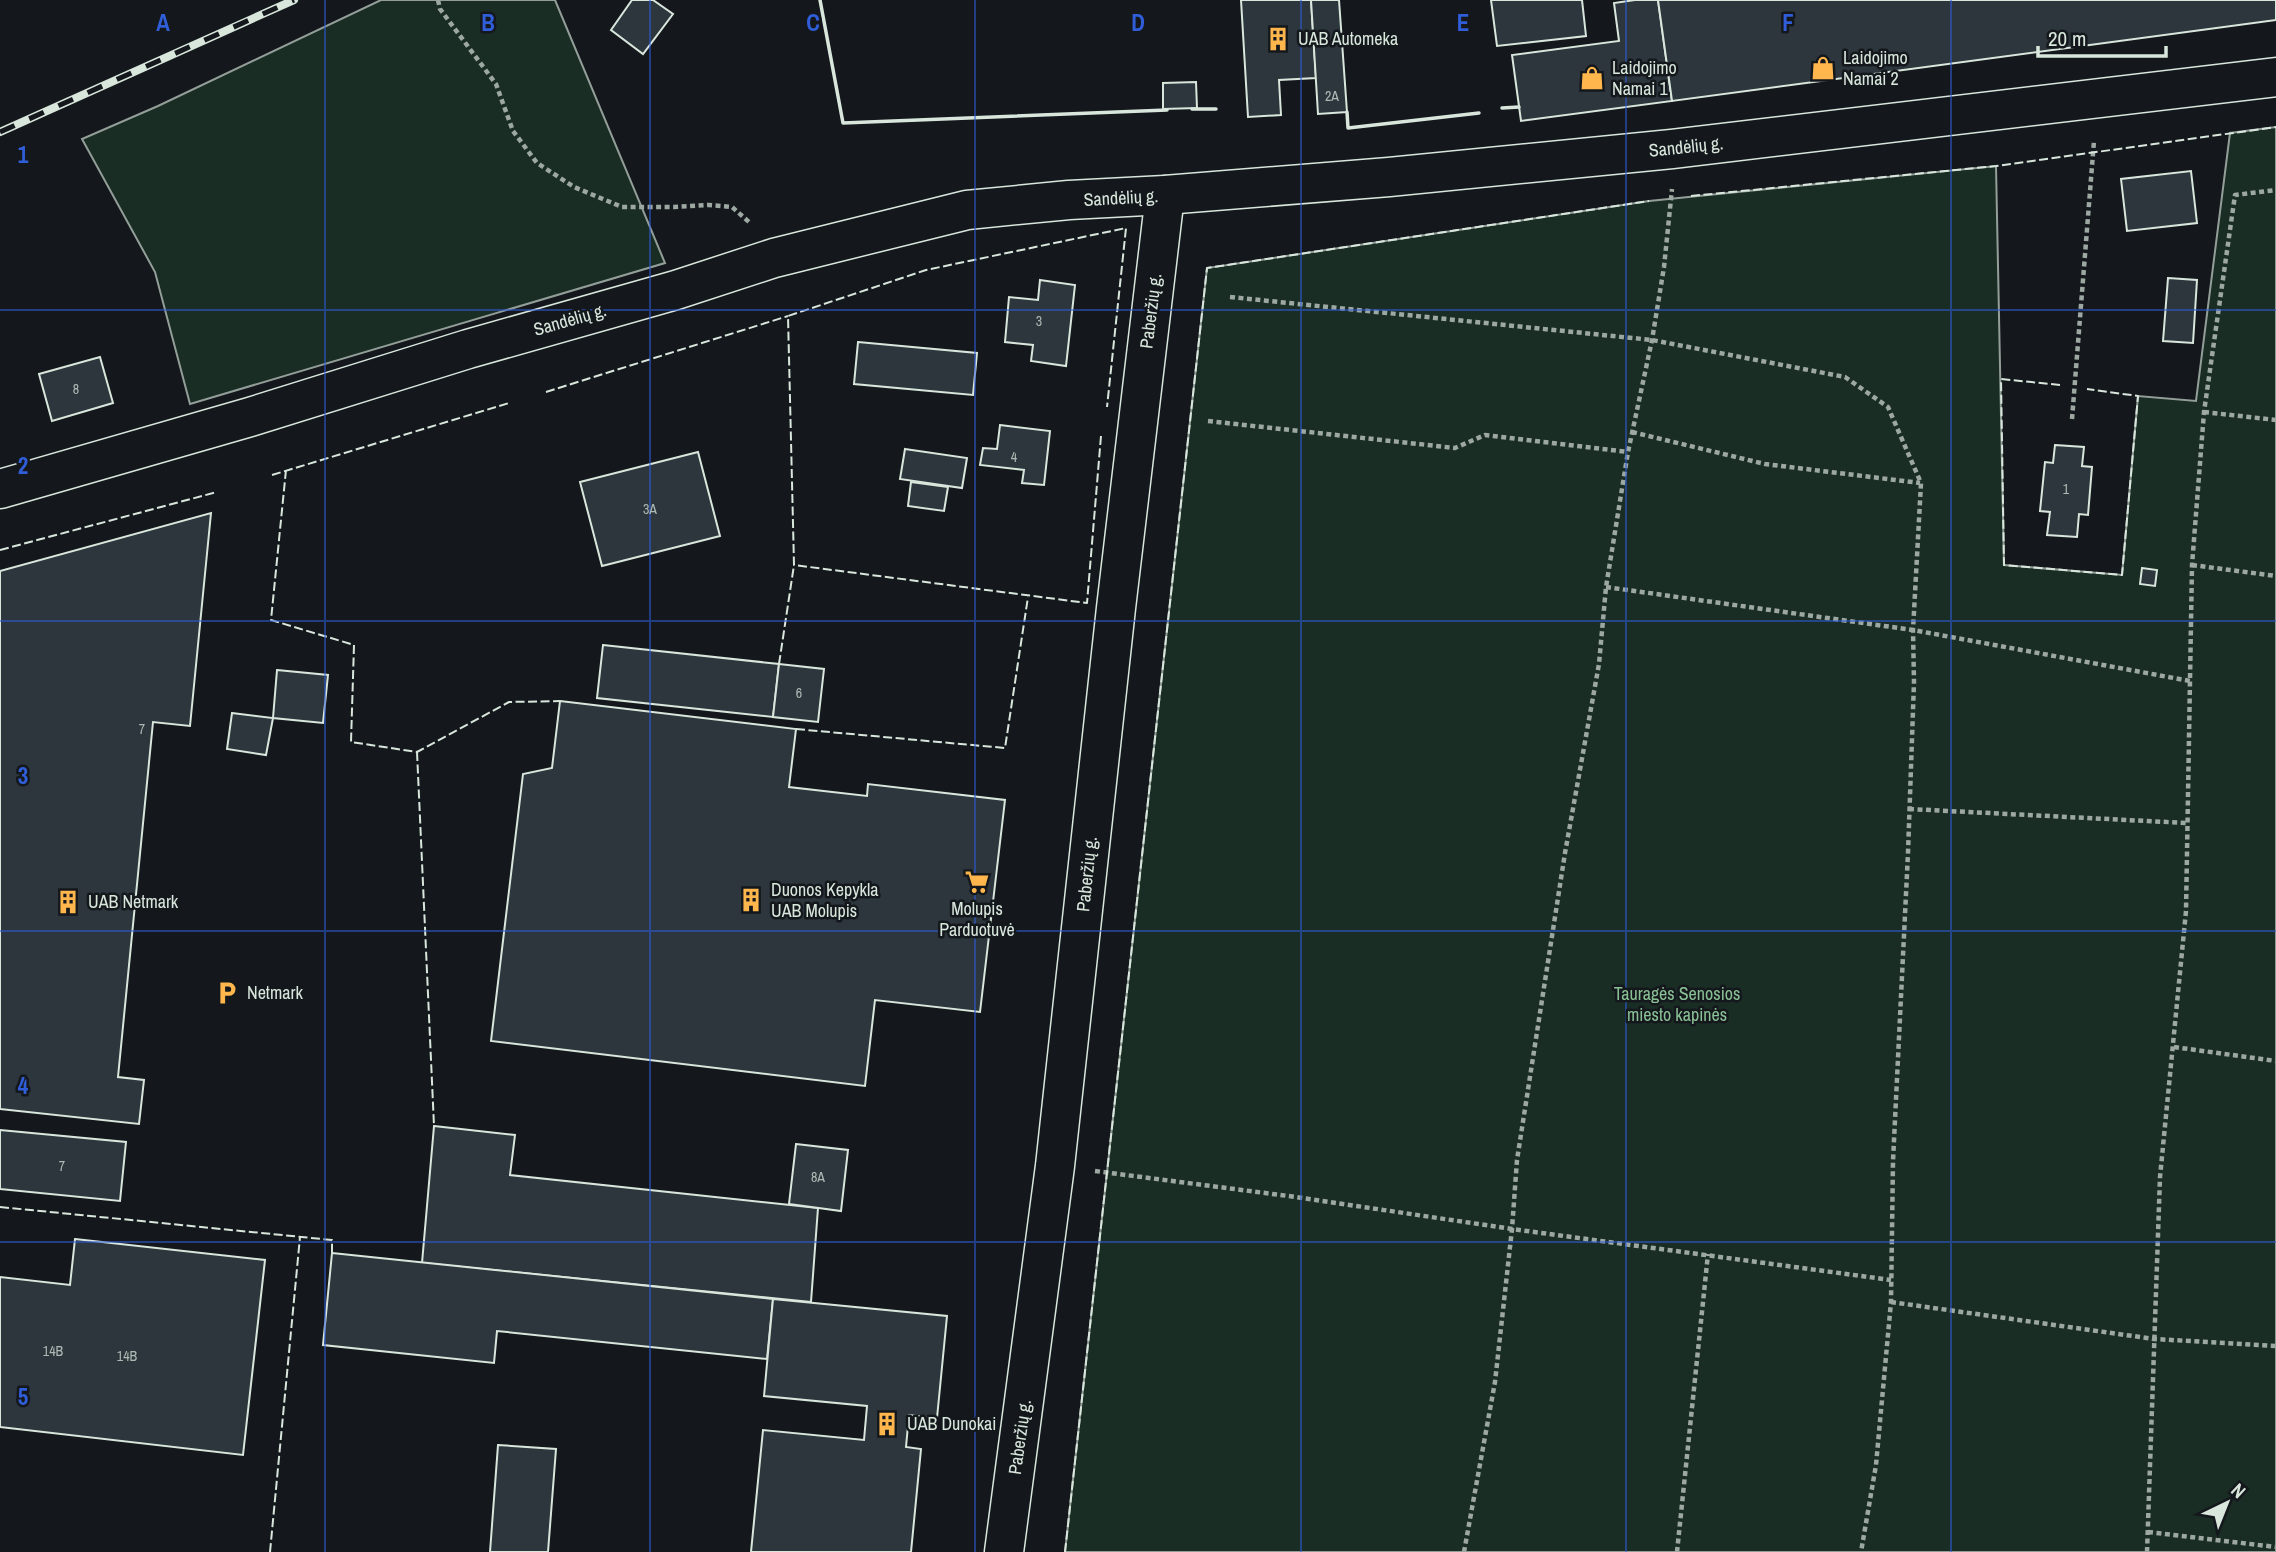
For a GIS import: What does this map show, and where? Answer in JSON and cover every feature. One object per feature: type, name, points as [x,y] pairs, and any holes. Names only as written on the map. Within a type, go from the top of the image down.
[{"type":"street","name":"Sandėlių g.","points":[[0,489],[250,417],[468,349],[676,290],[774,258],[967,210],[1389,177],[1672,149],[2276,77]]},
{"type":"street","name":"Paberžių g.","points":[[1004,1552],[1055,1166],[1114,621],[1165,195]]},
{"type":"path","points":[[438,0],[440,9],[496,84],[513,131],[537,163],[574,187],[622,207],[732,207],[746,218],[774,258]]},
{"type":"path","points":[[2072,419],[2098,98]]},
{"type":"path","points":[[1464,1552],[1495,1382],[1519,1147],[1565,853],[1599,664],[1606,587],[1628,452],[1652,340],[1664,267],[1672,199],[1672,149]]},
{"type":"path","points":[[2147,1552],[2160,1177],[2186,911],[2192,565],[2204,412],[2235,195],[2276,190]]},
{"type":"path","points":[[1230,297],[1652,340],[1845,377],[1888,407],[1920,483],[1893,1161],[1891,1302],[1876,1465],[1861,1552]]},
{"type":"path","points":[[2204,412],[2276,420]]},
{"type":"path","points":[[1208,421],[1455,448],[1485,435],[1628,452]]},
{"type":"path","points":[[1632,432],[1765,464],[1920,483]]},
{"type":"path","points":[[2192,565],[2276,576]]},
{"type":"path","points":[[1606,587],[1913,630],[2190,681]]},
{"type":"path","points":[[1909,809],[2186,823]]},
{"type":"path","points":[[2174,1047],[2276,1060]]},
{"type":"path","points":[[1055,1166],[1891,1280]]},
{"type":"path","points":[[1677,1552],[1708,1254]]},
{"type":"path","points":[[1891,1302],[2154,1339],[2276,1346]]},
{"type":"path","points":[[2148,1532],[2276,1547]]},
{"type":"green space","points":[[381,0],[555,0],[665,263],[190,404],[155,272],[82,139],[158,106]]},
{"type":"green space","name":"Tauragės Senosios miesto kapinės","points":[[2276,127],[2276,1552],[1065,1552],[1207,268],[1649,201],[1996,166],[2004,565],[2122,575],[2138,396],[2196,401],[2230,133]]},
{"type":"building","points":[[632,0],[653,0],[673,14],[643,54],[611,30]]},
{"type":"building","name":"UAB Automeka","points":[[1241,0],[1311,0],[1316,78],[1279,80],[1281,115],[1248,117]]},
{"type":"building","points":[[1311,0],[1339,0],[1347,112],[1318,114]]},
{"type":"building","points":[[1491,0],[1582,0],[1586,36],[1497,46]]},
{"type":"building","name":"Laidojimo Namai 1","points":[[1658,0],[1672,101],[1521,121],[1512,55],[1619,41],[1614,3]]},
{"type":"building","points":[[1658,0],[2276,0],[2276,20],[1672,101]]},
{"type":"building","points":[[1196,82],[1197,108],[1163,109],[1163,83]]},
{"type":"building","points":[[2191,171],[2197,223],[2127,231],[2121,179]]},
{"type":"building","points":[[2168,278],[2197,280],[2193,343],[2163,341]]},
{"type":"building","points":[[1040,280],[1075,285],[1066,366],[1031,361],[1033,345],[1005,342],[1009,297],[1038,300]]},
{"type":"building","points":[[858,342],[977,353],[973,395],[854,384]]},
{"type":"building","points":[[100,357],[113,403],[52,421],[39,374]]},
{"type":"building","points":[[1000,425],[1050,431],[1044,485],[1022,483],[1024,470],[980,465],[983,448],[997,449]]},
{"type":"building","points":[[2055,445],[2084,447],[2082,466],[2092,467],[2088,515],[2079,514],[2077,537],[2047,535],[2050,512],[2040,511],[2045,462],[2053,463]]},
{"type":"building","points":[[905,449],[967,458],[962,488],[900,479]]},
{"type":"building","points":[[698,452],[720,536],[602,566],[580,482]]},
{"type":"building","points":[[911,482],[948,487],[944,511],[908,506]]},
{"type":"building","name":"UAB Netmark","points":[[211,513],[190,726],[153,722],[118,1077],[144,1080],[139,1124],[0,1109],[0,571]]},
{"type":"building","points":[[2142,568],[2157,570],[2155,586],[2140,584]]},
{"type":"building","points":[[603,645],[779,664],[773,717],[597,698]]},
{"type":"building","points":[[779,664],[824,669],[818,722],[773,717]]},
{"type":"building","points":[[277,670],[328,675],[323,723],[273,718]]},
{"type":"building","name":"Duonos Kepykla UAB Molupis","points":[[560,701],[796,729],[789,787],[867,796],[868,784],[1005,800],[980,1012],[875,1000],[865,1086],[491,1041],[523,774],[552,768]]},
{"type":"building","points":[[232,713],[273,718],[266,755],[227,749]]},
{"type":"building","points":[[434,1126],[515,1135],[510,1175],[818,1208],[811,1302],[422,1263]]},
{"type":"building","points":[[0,1130],[126,1142],[120,1201],[0,1189]]},
{"type":"building","points":[[796,1144],[848,1150],[841,1211],[789,1204]]},
{"type":"building","points":[[75,1239],[265,1260],[243,1455],[0,1427],[0,1277],[70,1285]]},
{"type":"building","points":[[332,1253],[773,1299],[767,1359],[497,1331],[494,1363],[323,1345]]},
{"type":"building","name":"UAB Dunokai","points":[[773,1299],[947,1316],[937,1418],[909,1415],[906,1447],[921,1449],[911,1552],[751,1552],[763,1430],[864,1440],[867,1406],[764,1396]]},
{"type":"building","points":[[498,1445],[556,1449],[548,1552],[490,1552]]},
{"type":"railway","points":[[0,132],[294,0]]},
{"type":"fence","points":[[1691,196],[1996,166],[2276,127]]},
{"type":"fence","points":[[1065,1552],[1207,268],[1649,201]]},
{"type":"fence","points":[[1101,436],[1087,603],[794,565],[788,316],[926,270],[1126,228],[1107,407]]},
{"type":"fence","points":[[546,392],[788,316]]},
{"type":"fence","points":[[2060,385],[2001,379],[2004,565],[2122,575],[2138,396],[2087,389]]},
{"type":"fence","points":[[272,475],[509,403]]},
{"type":"fence","points":[[286,470],[271,620],[354,645],[351,742],[417,752],[509,702],[560,701]]},
{"type":"fence","points":[[0,550],[217,492]]},
{"type":"fence","points":[[779,664],[794,565]]},
{"type":"fence","points":[[796,729],[1005,748],[1028,597]]},
{"type":"fence","points":[[417,752],[434,1126]]},
{"type":"fence","points":[[0,1207],[332,1240],[333,1254]]},
{"type":"fence","points":[[270,1552],[300,1237]]},
{"type":"wall","points":[[820,0],[843,123],[1167,110]]},
{"type":"wall","points":[[1502,108],[1519,107]]},
{"type":"wall","points":[[1192,109],[1216,109]]},
{"type":"wall","points":[[1347,112],[1348,128],[1479,113]]},
{"type":"place","name":"UAB Automeka","points":[[1278,39]]},
{"type":"place","name":"Laidojimo Namai 2","points":[[1823,68]]},
{"type":"place","name":"Laidojimo Namai 1","points":[[1592,78]]},
{"type":"place","name":"Molupis Parduotuvė","points":[[977,882]]},
{"type":"place","name":"Duonos Kepykla UAB Molupis","points":[[751,900]]},
{"type":"place","name":"UAB Netmark","points":[[68,902]]},
{"type":"place","name":"Netmark","points":[[227,993]]},
{"type":"place","name":"UAB Dunokai","points":[[887,1424]]}]
